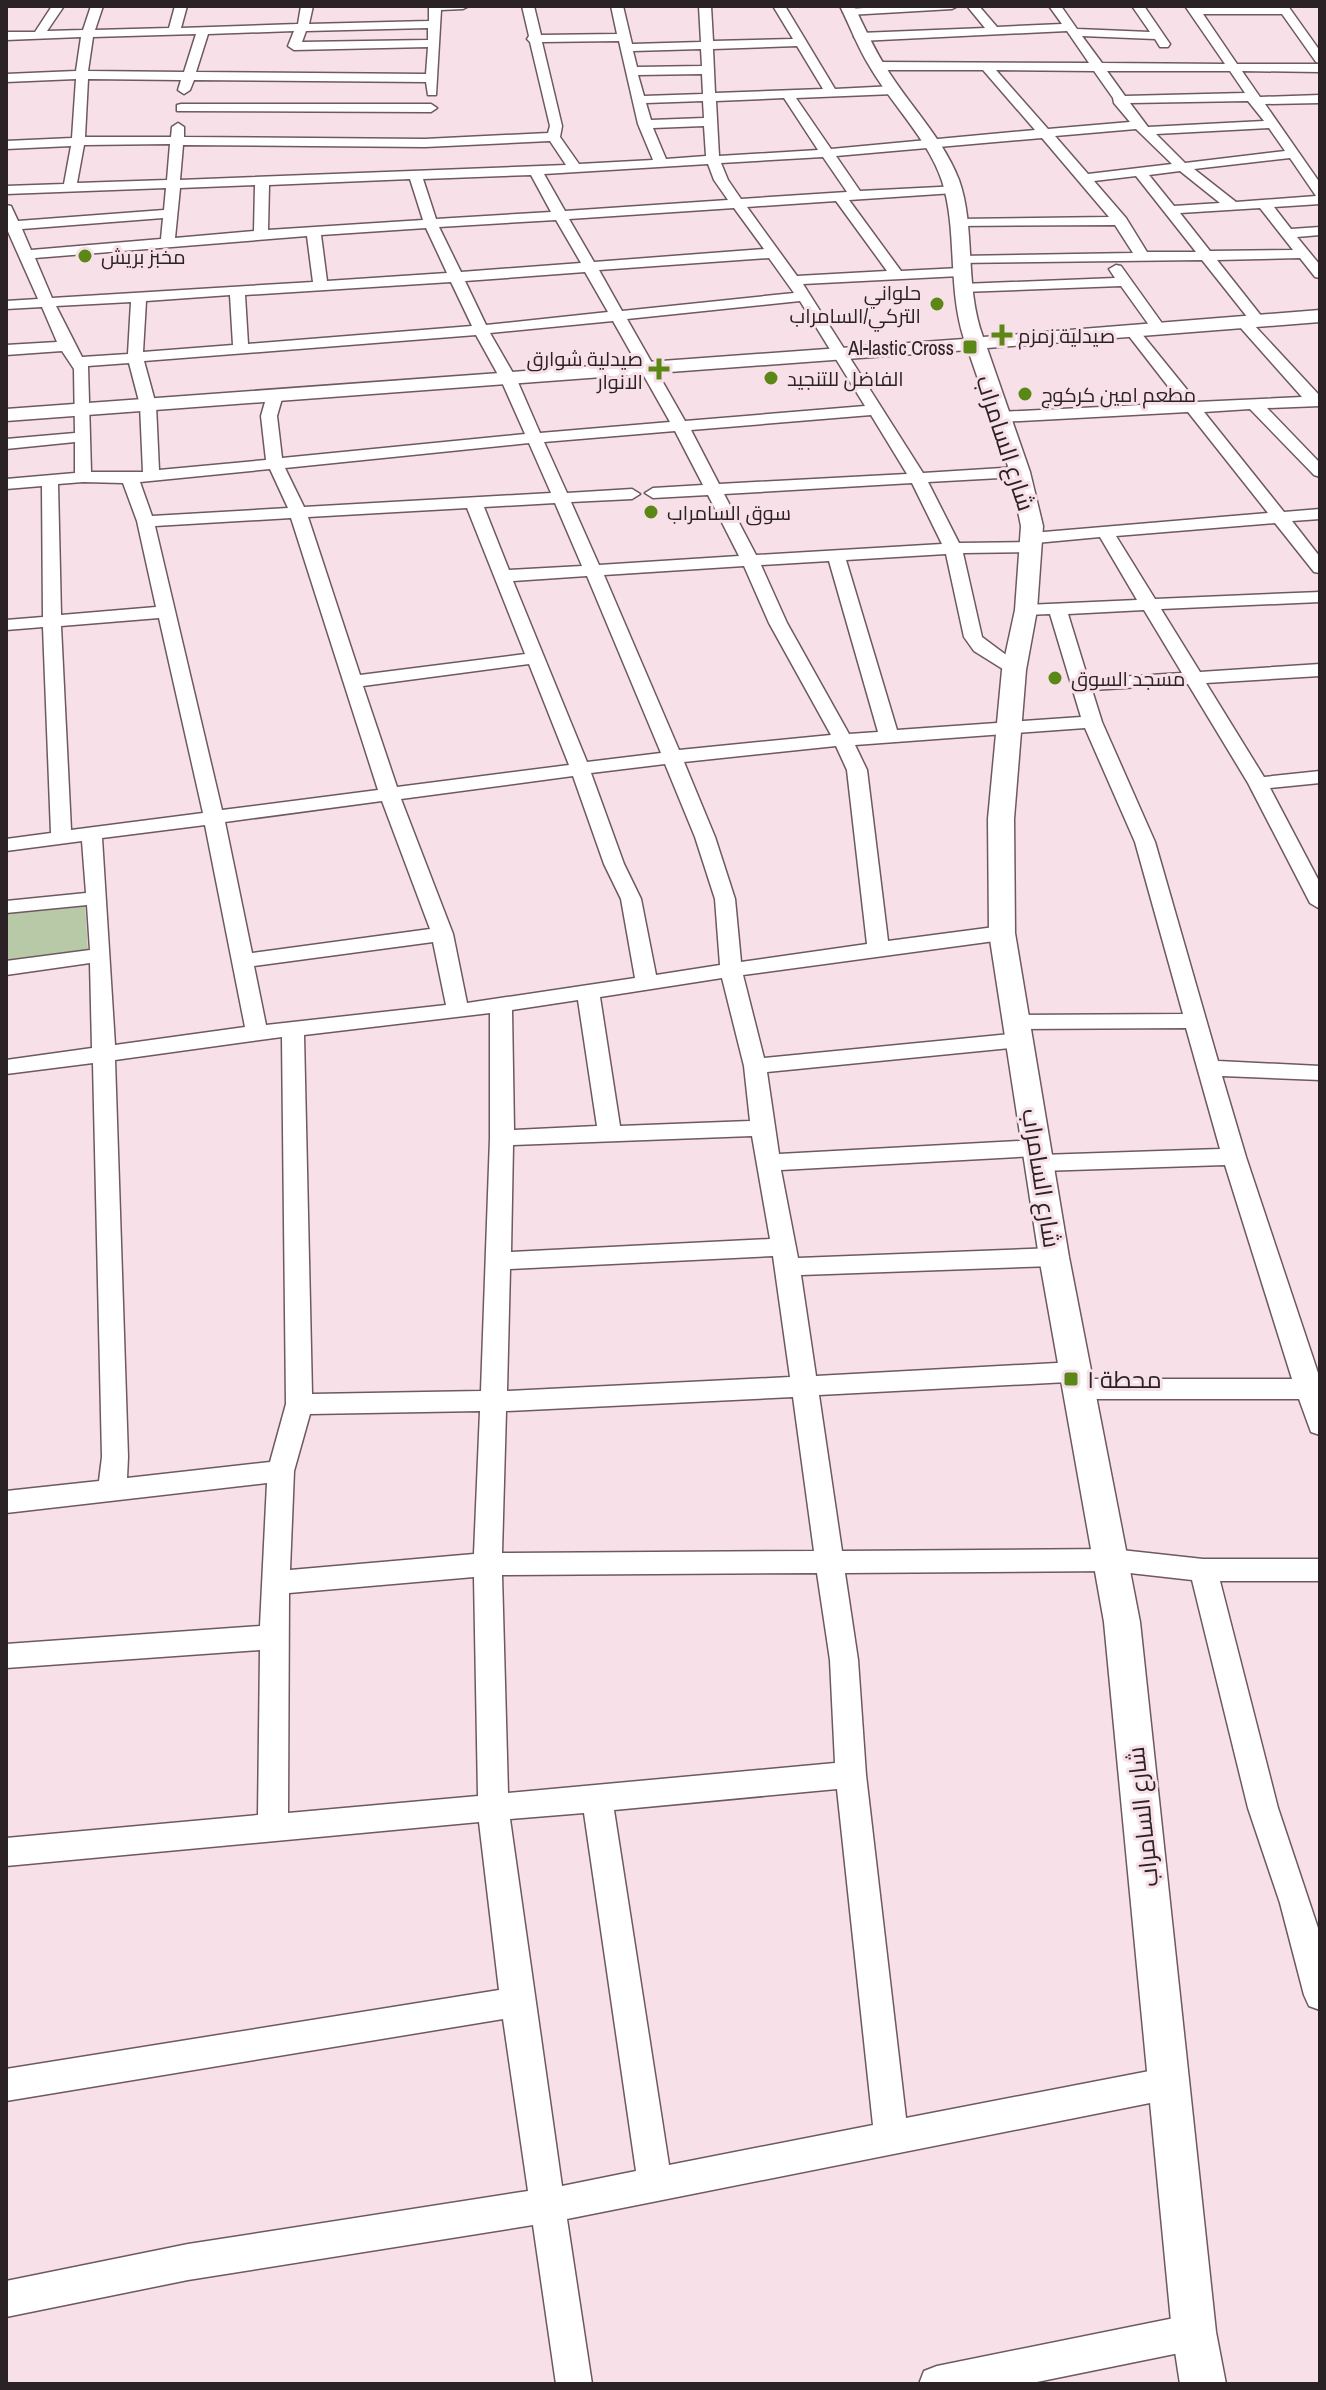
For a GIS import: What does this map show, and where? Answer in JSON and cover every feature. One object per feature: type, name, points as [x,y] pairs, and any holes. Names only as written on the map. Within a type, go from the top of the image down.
[{"type":"street","points":[[39,34],[58,6]]},
{"type":"street","points":[[70,187],[78,141],[79,75],[86,33],[97,6]]},
{"type":"street","points":[[174,31],[181,6]]},
{"type":"street","points":[[289,62],[307,6]]},
{"type":"street","points":[[463,6],[435,7],[426,146],[431,224],[481,330],[509,380],[594,570],[705,837],[725,899],[731,972],[755,1066],[844,1660],[851,1775],[891,2137]]},
{"type":"street","points":[[528,6],[533,39],[556,126],[554,137],[575,168]]},
{"type":"street","points":[[617,6],[637,100],[661,163]]},
{"type":"street","points":[[705,6],[707,97],[713,159],[735,202],[804,296],[918,478],[953,548],[973,637],[980,647],[1014,670]]},
{"type":"street","points":[[779,6],[798,42],[832,93]]},
{"type":"street","points":[[852,18],[952,6]]},
{"type":"street","points":[[973,6],[993,29]]},
{"type":"street","points":[[1055,6],[1074,29],[1118,100],[1141,128],[1180,165],[1232,205]]},
{"type":"street","points":[[1138,6],[1158,36],[1175,51],[1178,67]]},
{"type":"street","points":[[1320,59],[1283,8],[1192,8],[1214,50],[1233,67],[1288,148],[1315,178],[1320,193]]},
{"type":"street","points":[[852,18],[993,29],[1074,29],[1158,36]]},
{"type":"street","name":"شارع السامراب","points":[[852,18],[885,78],[931,144],[954,189],[961,273],[974,344],[1020,472],[1032,542],[1026,610],[1014,670],[1001,819],[1002,933],[1054,1257],[1124,1638],[1194,2332],[1203,2384]]},
{"type":"street","points":[[6,36],[203,32],[254,24],[302,28],[364,21],[434,24]]},
{"type":"street","points":[[168,244],[171,184],[186,76],[203,32]]},
{"type":"street","points":[[533,39],[706,47],[798,42]]},
{"type":"street","points":[[1306,40],[1320,39]]},
{"type":"street","points":[[6,78],[186,76],[433,43]]},
{"type":"street","points":[[289,62],[432,78]]},
{"type":"street","points":[[986,66],[1086,178],[1121,221],[1142,256]]},
{"type":"street","points":[[637,100],[832,93],[885,78],[986,66],[1320,68]]},
{"type":"street","points":[[631,71],[706,70]]},
{"type":"street","points":[[788,95],[826,153],[848,196],[896,274]]},
{"type":"street","points":[[1118,100],[1320,99]]},
{"type":"street","points":[[181,108],[314,125],[535,171],[826,153],[1042,132],[1271,124]]},
{"type":"street","points":[[644,124],[710,122]]},
{"type":"street","points":[[6,145],[78,141],[176,143],[314,125],[426,146]]},
{"type":"street","points":[[1187,129],[1221,161]]},
{"type":"street","points":[[6,190],[262,179],[426,146],[554,137]]},
{"type":"street","points":[[1253,144],[1288,148]]},
{"type":"street","points":[[1086,178],[1221,161],[1288,148]]},
{"type":"street","points":[[535,171],[681,427],[751,562],[778,623],[857,770],[878,950]]},
{"type":"street","points":[[1139,171],[1207,255],[1251,322],[1318,402]]},
{"type":"street","points":[[261,235],[262,179]]},
{"type":"street","points":[[17,251],[168,244],[261,235],[954,189]]},
{"type":"street","points":[[1171,210],[1320,200]]},
{"type":"street","points":[[1263,203],[1320,274]]},
{"type":"street","points":[[6,209],[17,251],[66,346],[80,362],[83,477]]},
{"type":"street","points":[[12,226],[168,214]]},
{"type":"street","points":[[958,223],[1121,221]]},
{"type":"street","points":[[1286,233],[1320,231]]},
{"type":"street","points":[[314,232],[320,284]]},
{"type":"street","points":[[6,305],[456,277],[773,253]]},
{"type":"street","points":[[961,273],[1108,257],[1304,254]]},
{"type":"street","points":[[1108,257],[1159,329]]},
{"type":"street","points":[[793,280],[961,273],[1125,282]]},
{"type":"street","points":[[237,289],[241,351]]},
{"type":"street","points":[[80,362],[481,330],[804,296]]},
{"type":"street","points":[[139,297],[135,357],[148,405],[151,475]]},
{"type":"street","points":[[6,415],[648,370],[1320,316]]},
{"type":"street","points":[[1132,331],[1320,568]]},
{"type":"street","points":[[6,350],[66,346]]},
{"type":"street","points":[[275,395],[269,416],[275,463],[298,512],[389,794],[442,934],[458,1011]]},
{"type":"street","points":[[1000,417],[1318,402]]},
{"type":"street","points":[[1255,405],[1320,472]]},
{"type":"street","points":[[6,484],[83,477],[130,478],[534,438],[876,410]]},
{"type":"street","points":[[6,444],[82,437]]},
{"type":"street","points":[[653,493],[1020,472]]},
{"type":"street","points":[[130,478],[145,521],[214,819],[257,1033]]},
{"type":"street","points":[[50,481],[61,838]]},
{"type":"street","points":[[145,521],[632,494]]},
{"type":"street","points":[[473,502],[580,769],[614,864],[631,899],[647,983]]},
{"type":"street","points":[[503,576],[953,548],[1320,514]]},
{"type":"street","points":[[1105,532],[1191,676],[1310,861],[1320,903]]},
{"type":"street","points":[[836,556],[889,737]]},
{"type":"street","points":[[1026,610],[1320,597]]},
{"type":"street","points":[[1057,608],[1092,722],[1145,842],[1234,1157],[1314,1390],[1320,1425]]},
{"type":"street","points":[[6,625],[166,612]]},
{"type":"street","points":[[351,682],[534,658]]},
{"type":"street","points":[[1083,685],[1320,670]]},
{"type":"street","points":[[6,845],[671,757],[843,740],[1092,722]]},
{"type":"street","points":[[1258,783],[1320,777]]},
{"type":"street","points":[[92,834],[101,955],[115,1457],[112,1489]]},
{"type":"street","points":[[6,907],[97,898]]},
{"type":"street","points":[[6,1067],[257,1033],[458,1011],[1002,933]]},
{"type":"street","points":[[244,961],[442,934]]},
{"type":"street","points":[[6,968],[101,955]]},
{"type":"street","points":[[588,992],[610,1133]]},
{"type":"street","points":[[501,1005],[502,1138],[488,1564],[493,1808],[517,2002],[574,2384]]},
{"type":"street","points":[[755,1066],[1018,1031],[1197,1021]]},
{"type":"street","points":[[273,1827],[275,1581],[281,1471],[299,1404],[293,1029]]},
{"type":"street","points":[[1210,1068],[1320,1073]]},
{"type":"street","points":[[502,1138],[762,1128]]},
{"type":"street","points":[[769,1163],[1039,1155],[1234,1157]]},
{"type":"street","points":[[499,1261],[1054,1257]]},
{"type":"street","points":[[299,1404],[494,1401],[1076,1380],[1314,1390]]},
{"type":"street","points":[[6,1502],[281,1471]]},
{"type":"street","points":[[275,1581],[308,1582],[488,1564],[1112,1560],[1203,1570],[1320,1570]]},
{"type":"street","points":[[1203,1570],[1263,1808],[1296,1903],[1320,1995]]},
{"type":"street","points":[[6,1656],[275,1637]]},
{"type":"street","points":[[6,1852],[851,1775]]},
{"type":"street","points":[[597,1799],[655,2184]]},
{"type":"street","points":[[6,2085],[517,2002]]},
{"type":"street","points":[[6,2299],[188,2262],[546,2206],[1170,2083]]},
{"type":"street","points":[[937,2384],[1194,2332]]},
{"type":"green space","points":[[85,904],[88,951],[6,962],[6,912]]},
{"type":"place","name":"مخبز بريش","points":[[85,256]]},
{"type":"place","name":"حلواني التركي/السامراب","points":[[937,304]]},
{"type":"place","name":"صيدلية زمزم","points":[[1002,335]]},
{"type":"place","name":"Al-lastic Cross","points":[[970,347]]},
{"type":"place","name":"صيدلية شوارق الانوار","points":[[659,369]]},
{"type":"place","name":"الفاضل للتنجيد","points":[[771,378]]},
{"type":"place","name":"مطعم امين كركوج","points":[[1025,394]]},
{"type":"place","name":"سوق السامراب","points":[[651,512]]},
{"type":"place","name":"مسجد السوق","points":[[1055,678]]},
{"type":"place","name":"محطة ١","points":[[1071,1379]]}]
